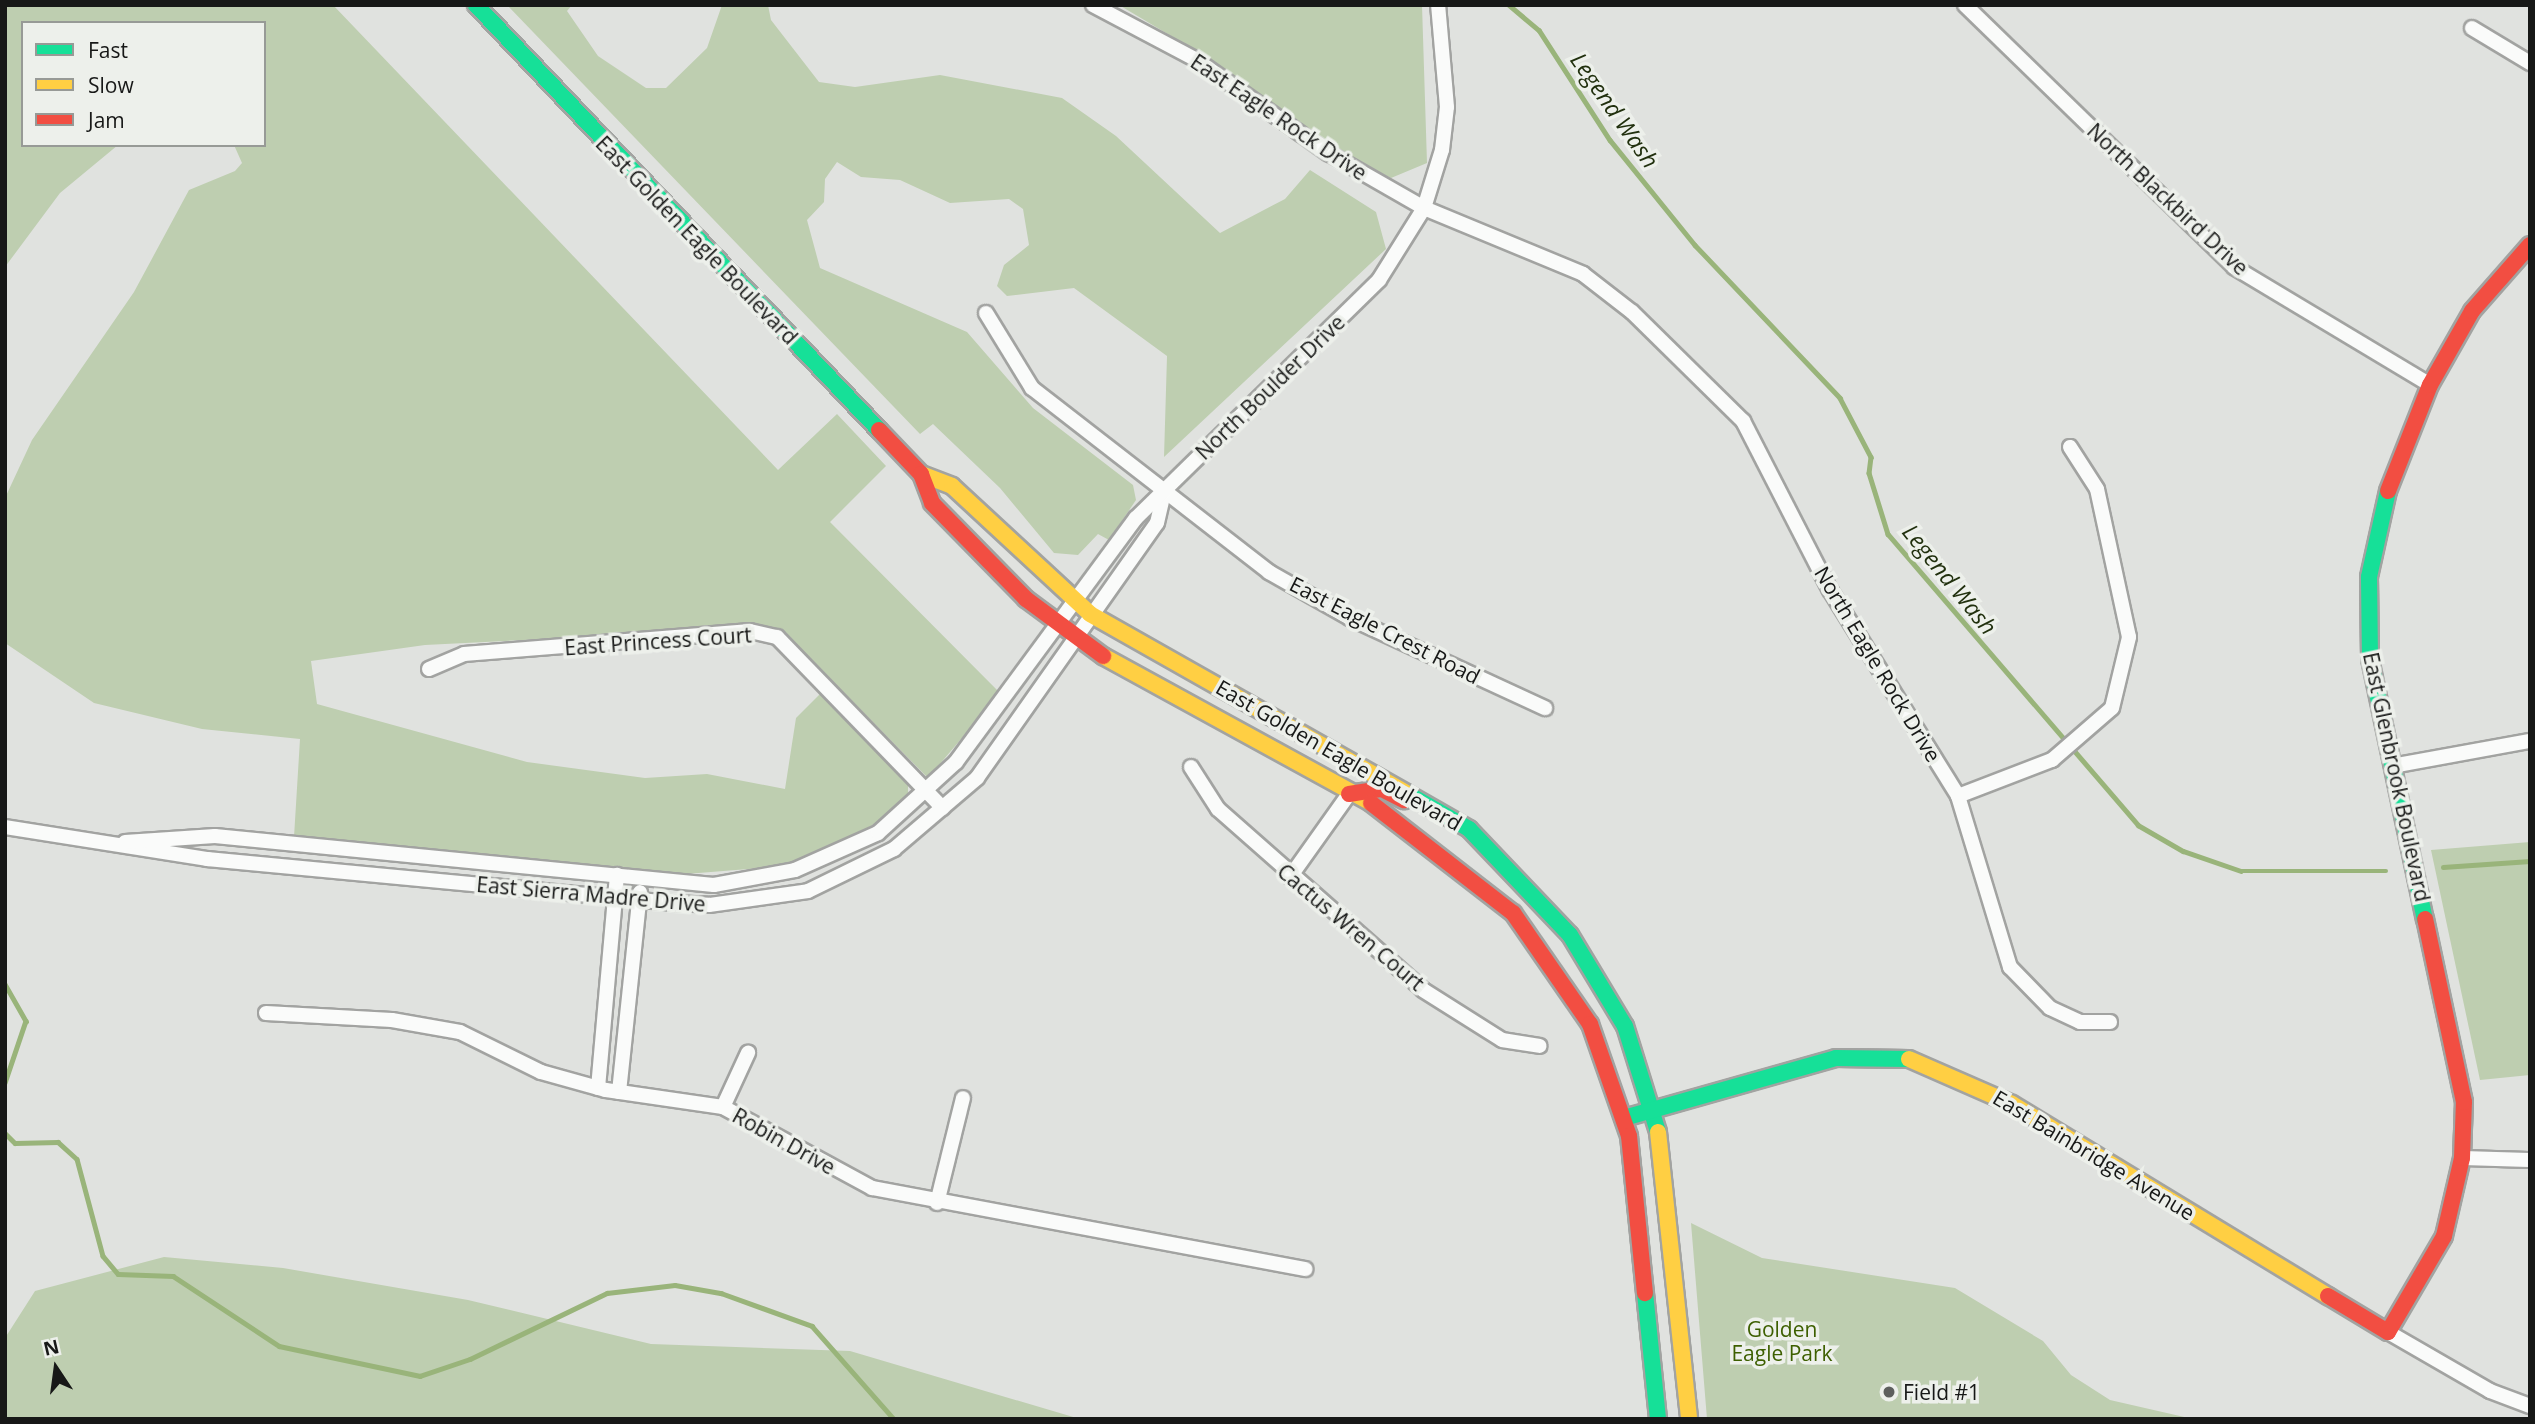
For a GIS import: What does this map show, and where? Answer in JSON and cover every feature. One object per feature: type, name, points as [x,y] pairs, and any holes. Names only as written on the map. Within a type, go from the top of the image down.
[{"type":"street","name":"East Golden Eagle Boulevard","points":[[476,5],[921,474],[932,503],[1073,637],[1437,845],[1513,913],[1590,1024],[1624,1118],[1658,1419]]},
{"type":"street","name":"East Eagle Rock Drive","points":[[1093,5],[1195,59],[1328,153],[1424,208],[1583,274]]},
{"type":"street","name":"North Boulder Drive","points":[[1058,623],[1136,518],[1379,280],[1424,208],[1447,107],[1438,5]]},
{"type":"street","name":"North Blackbird Drive","points":[[1965,5],[2234,268],[2430,384]]},
{"type":"street","points":[[2472,28],[2530,63]]},
{"type":"street","name":"East Glenbrook Boulevard","points":[[2388,1332],[2444,1236],[2462,1158],[2462,1073],[2370,659],[2369,577],[2391,477],[2430,384],[2472,311],[2530,245]]},
{"type":"street","name":"North Eagle Rock Drive","points":[[1583,274],[1632,312],[1743,421],[1830,590],[1958,796],[2010,967],[2050,1008],[2080,1022],[2110,1022]]},
{"type":"street","name":"East Eagle Crest Road","points":[[986,313],[1032,388],[1269,572],[1338,611],[1545,708]]},
{"type":"street","points":[[1958,796],[2072,748],[2116,696],[2129,637],[2122,597],[2097,489],[2070,447]]},
{"type":"street","name":"East Golden Eagle Boulevard","points":[[921,474],[952,486],[1090,614],[1469,829],[1536,894],[1600,977],[1625,1026],[1654,1109],[1667,1182],[1689,1419]]},
{"type":"street","points":[[1073,637],[1157,523],[1164,492]]},
{"type":"street","name":"East Sierra Madre Drive","points":[[125,842],[215,836],[713,885],[772,877],[855,846],[926,793],[956,762],[1058,623]]},
{"type":"street","name":"East Princess Court","points":[[429,669],[464,654],[750,631],[777,637],[943,808]]},
{"type":"street","name":"East Sierra Madre Drive","points":[[5,827],[125,842],[206,859],[640,900],[709,905],[808,891],[873,862],[977,778],[1073,637]]},
{"type":"street","points":[[2392,765],[2530,741]]},
{"type":"street","name":"Cactus Wren Court","points":[[1191,766],[1218,809],[1290,877],[1467,1022],[1502,1040],[1540,1046]]},
{"type":"street","points":[[1290,877],[1349,794],[1382,789],[1469,829]]},
{"type":"street","points":[[598,1088],[617,875]]},
{"type":"street","points":[[619,1092],[640,900],[640,877]]},
{"type":"street","name":"Robin Drive","points":[[266,1013],[392,1020],[460,1032],[541,1072],[598,1088],[723,1107],[872,1188],[937,1203],[1305,1269]]},
{"type":"street","points":[[723,1107],[748,1053]]},
{"type":"street","name":"East Bainbridge Avenue","points":[[1624,1118],[1836,1058],[1888,1054],[1921,1062],[2012,1104],[2388,1332],[2490,1391],[2530,1406]]},
{"type":"street","points":[[937,1203],[963,1098]]},
{"type":"street","points":[[2462,1158],[2530,1160]]},
{"type":"green space","points":[[5,5],[333,5],[778,470],[837,414],[886,466],[830,522],[1000,693],[928,778],[790,638],[766,628],[425,645],[311,661],[317,704],[527,762],[645,778],[707,774],[785,789],[796,718],[821,693],[908,785],[908,803],[835,848],[787,866],[686,874],[294,837],[300,739],[202,729],[94,703],[5,643],[5,498],[32,440],[134,292],[189,190],[235,171],[242,163],[235,147],[266,147],[266,21],[21,21],[21,147],[116,147],[60,193],[5,267]]},
{"type":"green space","points":[[507,5],[572,5],[567,11],[598,56],[646,88],[666,88],[707,48],[722,5],[768,5],[771,20],[819,82],[855,87],[940,75],[1062,98],[1116,136],[1220,233],[1285,199],[1310,170],[1376,212],[1386,249],[1164,457],[1167,356],[1074,288],[1007,296],[997,286],[1004,265],[1029,245],[1023,209],[1009,199],[950,203],[900,180],[861,177],[837,162],[825,179],[824,202],[807,220],[820,268],[967,332],[1033,408],[1133,485],[1136,500],[1109,540],[1098,534],[1078,555],[1054,553],[1000,488],[933,424],[920,434]]},
{"type":"green space","points":[[1119,5],[1422,5],[1427,163],[1391,178],[1349,158],[1203,55]]},
{"type":"green space","points":[[2530,842],[2530,1075],[2480,1080],[2431,850]]},
{"type":"green space","name":"Golden Eagle Park","points":[[1691,1223],[1762,1258],[1955,1288],[2043,1341],[2071,1375],[2110,1400],[2193,1419],[1707,1419]]},
{"type":"green space","points":[[164,1257],[283,1268],[468,1300],[651,1344],[850,1351],[1080,1419],[5,1419],[5,1338],[35,1291]]},
{"type":"waterway","name":"Legend Wash","points":[[1509,5],[1539,30],[1610,140],[1695,245],[1840,398],[1871,457],[1869,473],[1888,534],[2138,825],[2183,851],[2241,871],[2386,871]]},
{"type":"waterway","name":"Legend Wash","points":[[2443,867],[2530,861]]},
{"type":"waterway","points":[[5,984],[26,1021],[5,1083]]},
{"type":"waterway","points":[[5,1133],[15,1143],[58,1142],[77,1159],[103,1256],[118,1274],[173,1276],[279,1346],[420,1376],[470,1359],[607,1293],[675,1285],[721,1293],[812,1326],[894,1419]]},
{"type":"traffic: fast","points":[[476,5],[879,430]]},
{"type":"traffic: fast","points":[[2388,491],[2369,577],[2370,659],[2425,919]]},
{"type":"traffic: fast","points":[[1406,793],[1469,829],[1570,935],[1625,1026],[1658,1132]]},
{"type":"traffic: fast","points":[[1624,1118],[1836,1058],[1909,1059]]},
{"type":"traffic: fast","points":[[1645,1293],[1658,1419]]},
{"type":"traffic: slow","points":[[921,474],[952,486],[1090,614],[1406,793]]},
{"type":"traffic: slow","points":[[1103,656],[1371,803]]},
{"type":"traffic: slow","points":[[1909,1059],[2012,1104],[2328,1296]]},
{"type":"traffic: slow","points":[[1658,1132],[1689,1419]]},
{"type":"traffic: jam","points":[[2388,491],[2430,385],[2472,311],[2530,245]]},
{"type":"traffic: jam","points":[[879,430],[921,474],[932,503],[1026,599],[1103,656]]},
{"type":"traffic: jam","points":[[1349,794],[1382,789],[1404,800]]},
{"type":"traffic: jam","points":[[1371,803],[1513,913],[1590,1024],[1629,1136],[1645,1293]]},
{"type":"traffic: jam","points":[[2328,1296],[2388,1332],[2444,1236],[2462,1158],[2464,1102],[2425,919]]},
{"type":"place","name":"Field #1","points":[[1889,1392]]}]
